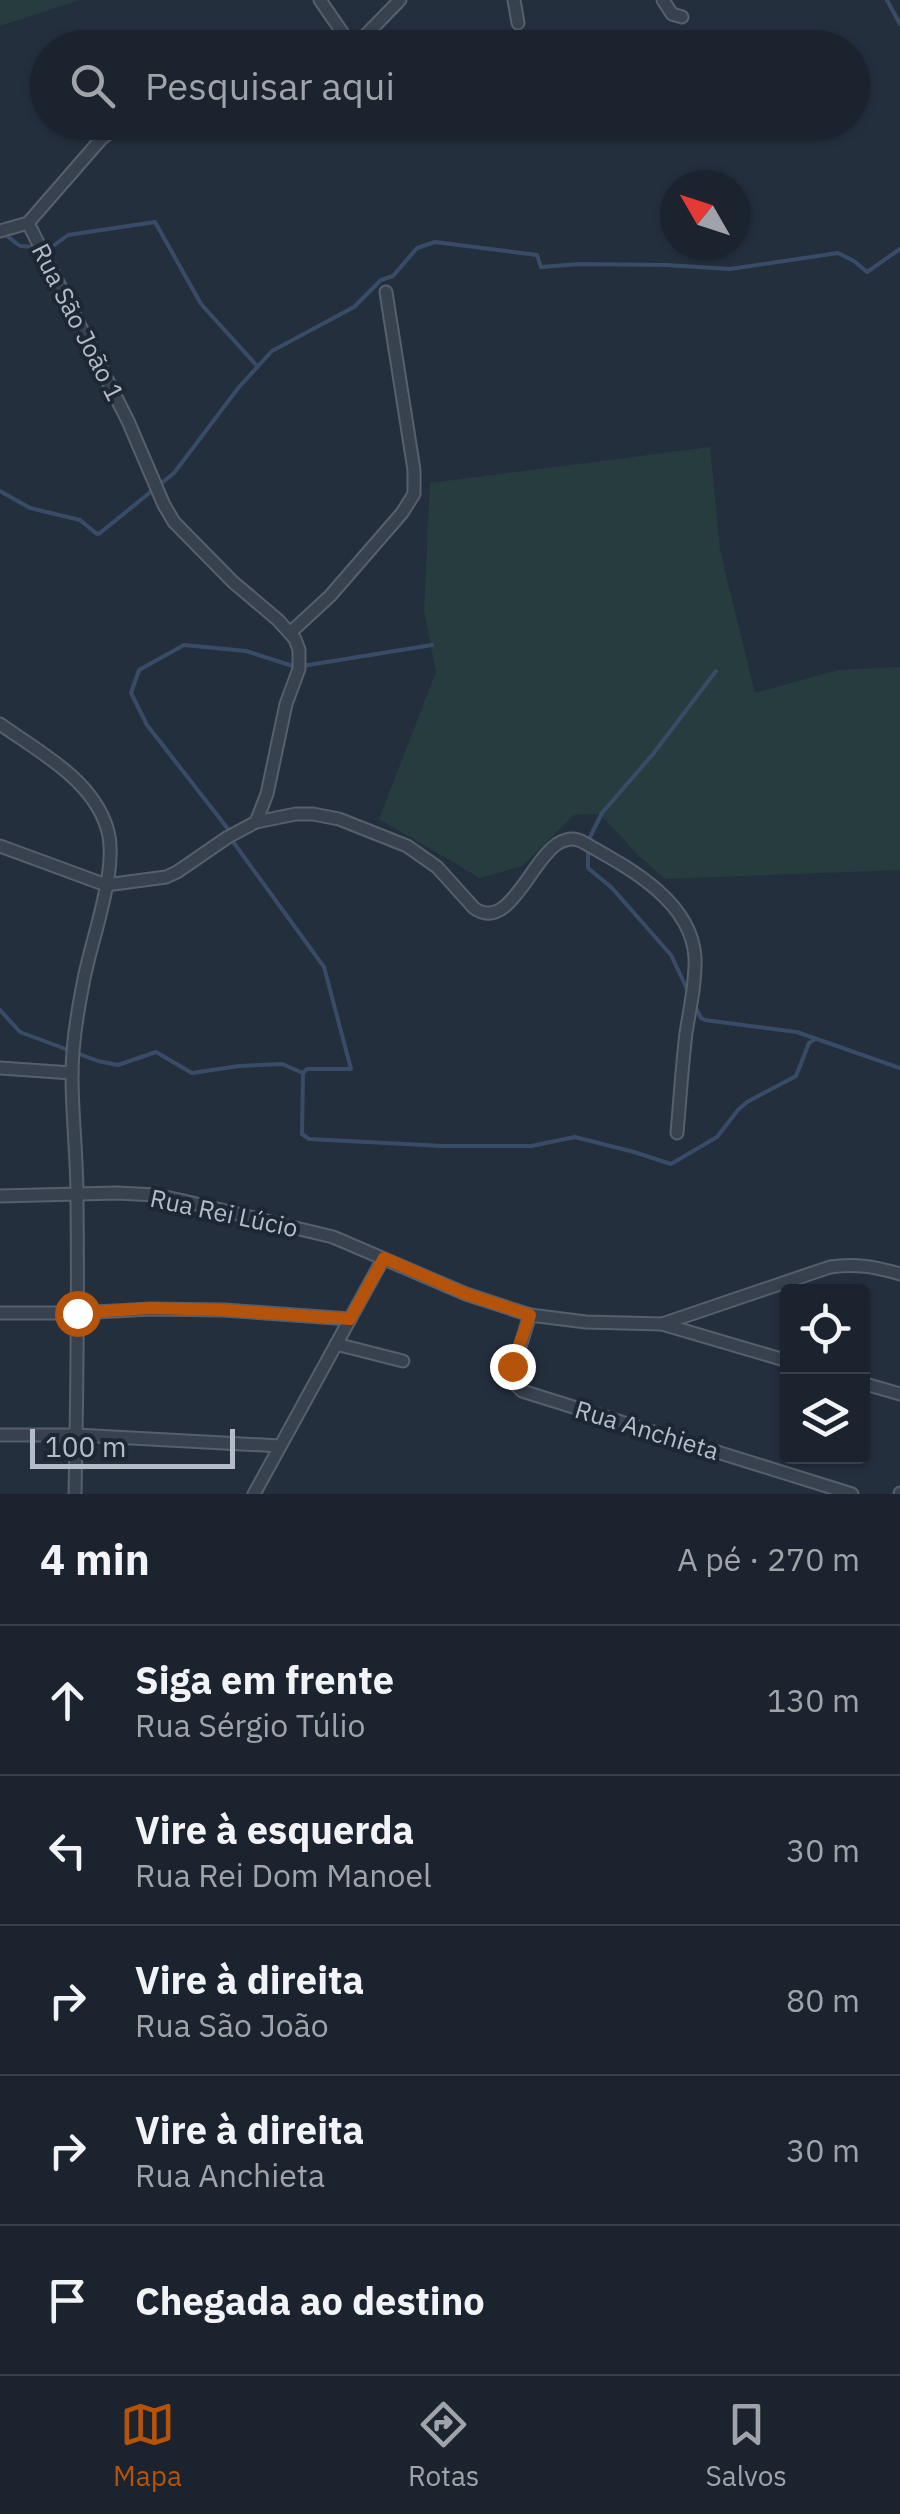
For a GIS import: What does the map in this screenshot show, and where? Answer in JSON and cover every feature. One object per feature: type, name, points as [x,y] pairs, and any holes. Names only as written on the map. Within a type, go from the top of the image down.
[{"type":"street","points":[[320,0],[341,30]]},
{"type":"street","points":[[371,30],[400,0]]},
{"type":"street","points":[[514,0],[518,23]]},
{"type":"street","points":[[664,0],[672,14],[682,17]]},
{"type":"street","points":[[0,230],[28,223],[100,140]]},
{"type":"street","name":"Rua São João 1","points":[[28,223],[174,522],[233,582],[291,632]]},
{"type":"street","points":[[256,822],[267,794],[286,704],[299,669],[299,650],[291,632],[330,596],[414,494],[414,470],[386,292]]},
{"type":"street","points":[[0,724],[76,780],[100,810],[110,838],[106,885],[75,1032],[72,1074],[77,1194],[75,1494]]},
{"type":"street","points":[[0,846],[106,885],[157,879],[176,872],[256,822],[313,814],[339,819],[424,856],[438,866],[474,908],[485,914],[496,913],[504,906],[556,844],[570,838],[581,841],[636,872],[665,898],[694,946],[695,974],[678,1133]]},
{"type":"street","points":[[0,1068],[72,1074]]},
{"type":"street","name":"Rua Rei Lúcio","points":[[0,1196],[117,1193],[170,1198],[333,1237],[466,1294],[530,1315],[586,1322],[662,1324]]},
{"type":"street","points":[[254,1494],[384,1258]]},
{"type":"street","points":[[662,1324],[830,1267],[859,1264],[900,1274]]},
{"type":"street","points":[[0,1313],[151,1308],[350,1319]]},
{"type":"street","name":"Rua Anchieta","points":[[530,1315],[511,1375],[522,1391],[852,1494]]},
{"type":"street","points":[[662,1324],[780,1359]]},
{"type":"street","points":[[336,1344],[403,1361]]},
{"type":"street","points":[[870,1385],[900,1394]]},
{"type":"street","points":[[0,1435],[280,1446]]},
{"type":"green space","points":[[0,0],[80,0],[0,26]]},
{"type":"green space","points":[[710,447],[720,550],[755,693],[838,670],[900,667],[900,870],[665,879],[600,814],[574,815],[522,866],[480,878],[379,819],[436,672],[424,611],[430,483]]},
{"type":"waterway","points":[[887,0],[900,24]]},
{"type":"waterway","points":[[3,233],[20,246],[47,248],[68,235],[155,222],[201,304],[258,367]]},
{"type":"waterway","points":[[0,491],[30,508],[80,520],[100,533],[174,473],[239,387],[272,351],[354,307],[381,280],[393,276],[417,248],[435,242],[537,255],[541,267],[580,264],[730,269],[838,253],[867,272],[900,249]]},
{"type":"waterway","points":[[0,1010],[20,1032],[118,1065],[156,1052],[192,1073],[282,1064],[303,1073],[307,1069],[351,1069],[324,967],[231,839],[228,829],[147,725],[131,693],[139,670],[184,645],[246,651],[296,667],[432,645]]},
{"type":"waterway","points":[[588,841],[602,813],[716,671]]},
{"type":"waterway","points":[[588,850],[588,868],[612,888],[671,955],[689,993]]},
{"type":"waterway","points":[[695,1006],[705,1020],[797,1032],[900,1068]]},
{"type":"waterway","points":[[303,1073],[302,1134],[309,1139],[531,1146],[575,1137],[671,1164],[717,1137],[747,1102],[796,1076],[809,1043],[815,1039]]},
{"type":"route","points":[[77,1313],[151,1308],[350,1319],[384,1258],[466,1294],[530,1315],[512,1366]]}]
